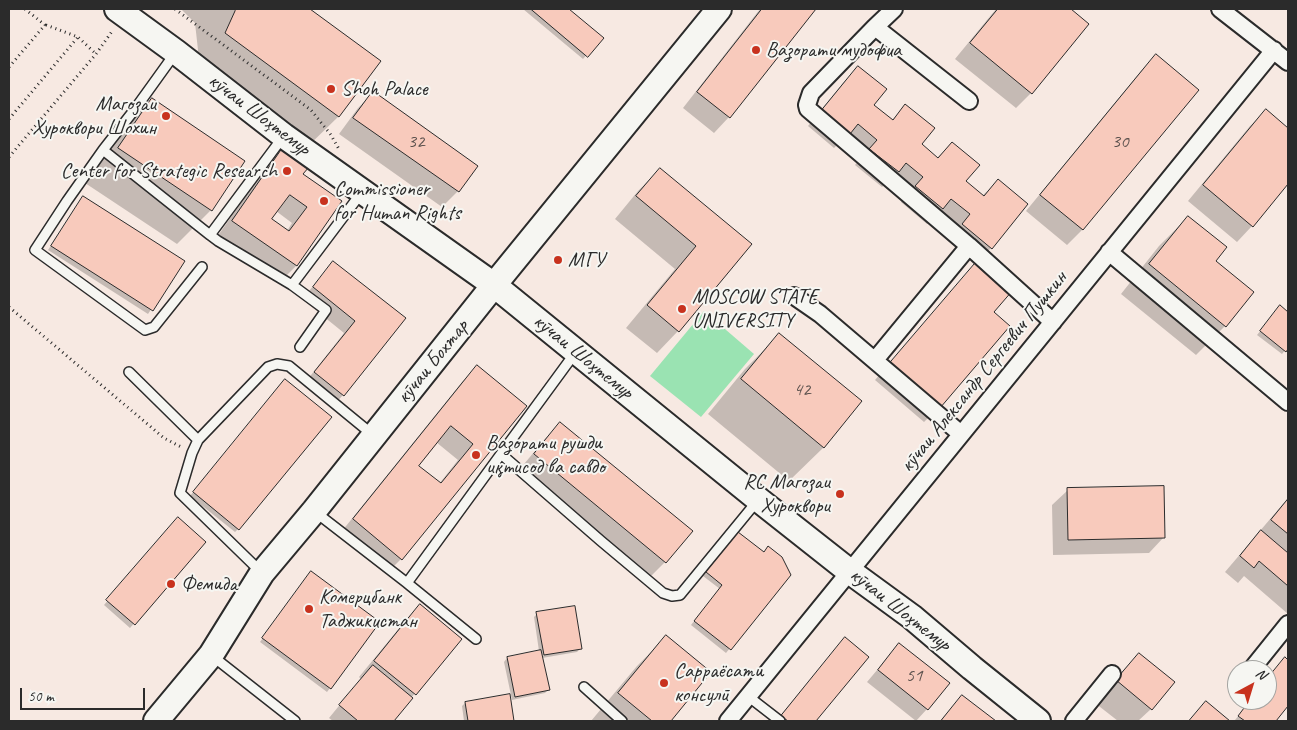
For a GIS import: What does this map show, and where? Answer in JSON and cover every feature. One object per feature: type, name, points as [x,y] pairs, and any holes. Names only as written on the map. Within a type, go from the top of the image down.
[{"type":"main road","name":"кӯчаи Бохтар","points":[[156,721],[211,655],[262,573],[719,9]]},
{"type":"main road","name":"кӯчаи Шоҳтемур","points":[[123,10],[284,136],[494,285],[758,500],[912,617],[1036,721]]},
{"type":"street","points":[[894,9],[874,27],[811,93],[807,105],[808,109],[969,246],[1053,322]]},
{"type":"street","points":[[1220,9],[1288,62]]},
{"type":"street","points":[[874,27],[969,101]]},
{"type":"street","name":"кӯчаи Александр Сергеевич Пушкин","points":[[728,721],[1274,50]]},
{"type":"street","points":[[875,360],[969,246]]},
{"type":"street","points":[[1110,252],[1288,402]]},
{"type":"street","points":[[794,296],[820,314],[961,434]]},
{"type":"street","points":[[1259,660],[1288,624]]},
{"type":"street","points":[[1074,721],[1112,674]]},
{"type":"lane","points":[[176,52],[103,150],[35,250],[145,330],[154,327],[202,267]]},
{"type":"lane","points":[[210,235],[284,136]]},
{"type":"lane","points":[[103,150],[218,241],[292,286],[326,310],[300,347]]},
{"type":"lane","points":[[292,286],[362,192]]},
{"type":"lane","points":[[407,584],[576,351]]},
{"type":"lane","points":[[262,573],[180,493],[192,453],[198,440],[268,367],[277,364],[289,366],[374,435]]},
{"type":"lane","points":[[129,372],[198,440]]},
{"type":"lane","points":[[501,454],[601,542],[664,593],[672,596],[680,595],[758,500]]},
{"type":"lane","points":[[314,511],[476,638]]},
{"type":"lane","points":[[211,655],[294,721]]},
{"type":"lane","points":[[584,687],[622,721]]},
{"type":"lane","points":[[749,696],[780,721]]},
{"type":"path","points":[[25,9],[46,25],[78,37],[96,54]]},
{"type":"path","points":[[175,9],[311,110],[331,135],[344,159]]},
{"type":"path","points":[[9,157],[96,54],[123,10]]},
{"type":"path","points":[[9,67],[46,25]]},
{"type":"path","points":[[9,119],[78,37]]},
{"type":"path","points":[[9,307],[164,438],[192,453]]},
{"type":"green space","points":[[704,311],[754,354],[701,417],[650,376]]},
{"type":"building","name":"Shoh Palace","points":[[235,9],[310,9],[381,61],[339,117],[225,33]]},
{"type":"building","points":[[531,9],[569,9],[604,38],[588,57]]},
{"type":"building","name":"Вазорати мудофиа","points":[[762,9],[816,9],[730,118],[697,92]]},
{"type":"building","points":[[998,9],[1071,9],[1089,24],[1032,94],[970,43]]},
{"type":"building","points":[[1156,54],[1199,90],[1083,230],[1040,195]]},
{"type":"building","points":[[858,66],[887,89],[874,105],[893,120],[905,104],[935,128],[922,144],[938,158],[952,142],[980,165],[966,181],[984,196],[998,179],[1028,204],[992,249],[962,224],[970,214],[951,199],[943,209],[915,186],[923,177],[906,163],[899,172],[869,149],[877,140],[858,124],[850,134],[822,110]]},
{"type":"building","points":[[373,91],[478,166],[459,192],[353,118]]},
{"type":"building","points":[[152,98],[245,161],[212,211],[118,148]]},
{"type":"building","points":[[1266,109],[1288,128],[1288,184],[1253,227],[1203,185]]},
{"type":"building","points":[[282,149],[309,167],[303,174],[342,201],[297,266],[232,221]],"holes":[[[290,195],[307,207],[289,231],[272,219]]]},
{"type":"building","points":[[660,168],[752,244],[679,332],[647,305],[696,246],[636,196]]},
{"type":"building","points":[[83,196],[185,261],[153,311],[51,246]]},
{"type":"building","points":[[1188,216],[1227,247],[1216,261],[1254,292],[1226,327],[1149,264]]},
{"type":"building","points":[[978,260],[1013,290],[994,312],[1010,326],[940,408],[889,364]]},
{"type":"building","points":[[333,261],[406,318],[344,396],[314,372],[355,321],[313,287]]},
{"type":"building","points":[[1280,305],[1288,312],[1288,349],[1286,352],[1260,331]]},
{"type":"building","points":[[779,333],[862,401],[824,448],[741,379]]},
{"type":"building","name":"Вазорати рушди иқтисод ва савдо","points":[[477,365],[527,406],[402,560],[353,519]],"holes":[[[451,426],[473,444],[441,483],[419,466]]]},
{"type":"building","points":[[285,379],[332,417],[239,530],[193,492]]},
{"type":"building","points":[[560,422],[693,531],[666,563],[534,454]]},
{"type":"building","points":[[1164,486],[1165,538],[1068,540],[1067,488]]},
{"type":"building","points":[[1288,499],[1288,534],[1271,520]]},
{"type":"building","points":[[178,517],[206,542],[135,625],[106,600]]},
{"type":"building","points":[[1261,530],[1288,553],[1288,586],[1259,561],[1254,568],[1240,556]]},
{"type":"building","points":[[738,532],[764,552],[768,546],[782,557],[791,575],[731,650],[694,621],[722,585],[706,572]]},
{"type":"building","points":[[311,571],[380,622],[331,689],[262,638]]},
{"type":"building","points":[[420,604],[462,639],[416,695],[374,661]]},
{"type":"building","points":[[575,606],[582,649],[544,655],[536,612]]},
{"type":"building","name":"Сарраёсати консулӣ","points":[[666,635],[711,672],[671,721],[652,721],[618,693]]},
{"type":"building","points":[[845,637],[869,657],[816,721],[788,721],[781,716]]},
{"type":"building","points":[[899,643],[950,683],[928,710],[878,670]]},
{"type":"building","points":[[541,650],[550,690],[515,697],[507,657]]},
{"type":"building","points":[[1139,653],[1175,682],[1152,710],[1116,680]]},
{"type":"building","points":[[1285,657],[1288,660],[1288,706],[1276,721],[1245,721],[1238,716],[1242,710],[1277,710],[1277,667]]},
{"type":"building","points":[[373,665],[413,698],[394,721],[358,721],[339,705]]},
{"type":"building","points":[[510,694],[514,721],[468,721],[465,702]]},
{"type":"building","points":[[962,695],[996,721],[941,721]]},
{"type":"building","points":[[1206,701],[1230,721],[1189,721]]},
{"type":"place","name":"Вазорати мудофиа","points":[[756,50]]},
{"type":"place","name":"Shoh Palace","points":[[331,89]]},
{"type":"place","name":"Магозаи Хуроквори Шохин","points":[[166,116]]},
{"type":"place","name":"Center for Strategic Research","points":[[287,171]]},
{"type":"place","name":"Commissioner for Human Rights","points":[[324,201]]},
{"type":"place","name":"МГУ","points":[[558,260]]},
{"type":"place","name":"MOSCOW STATE UNIVERSITY","points":[[682,309]]},
{"type":"place","name":"Вазорати рушди иқтисод ва савдо","points":[[476,455]]},
{"type":"place","name":"RC Магозаи Хуроквори","points":[[840,494]]},
{"type":"place","name":"Фемида","points":[[171,584]]},
{"type":"place","name":"Комерцбанк Таджикистан","points":[[309,609]]},
{"type":"place","name":"Сарраёсати консулӣ","points":[[664,683]]}]
